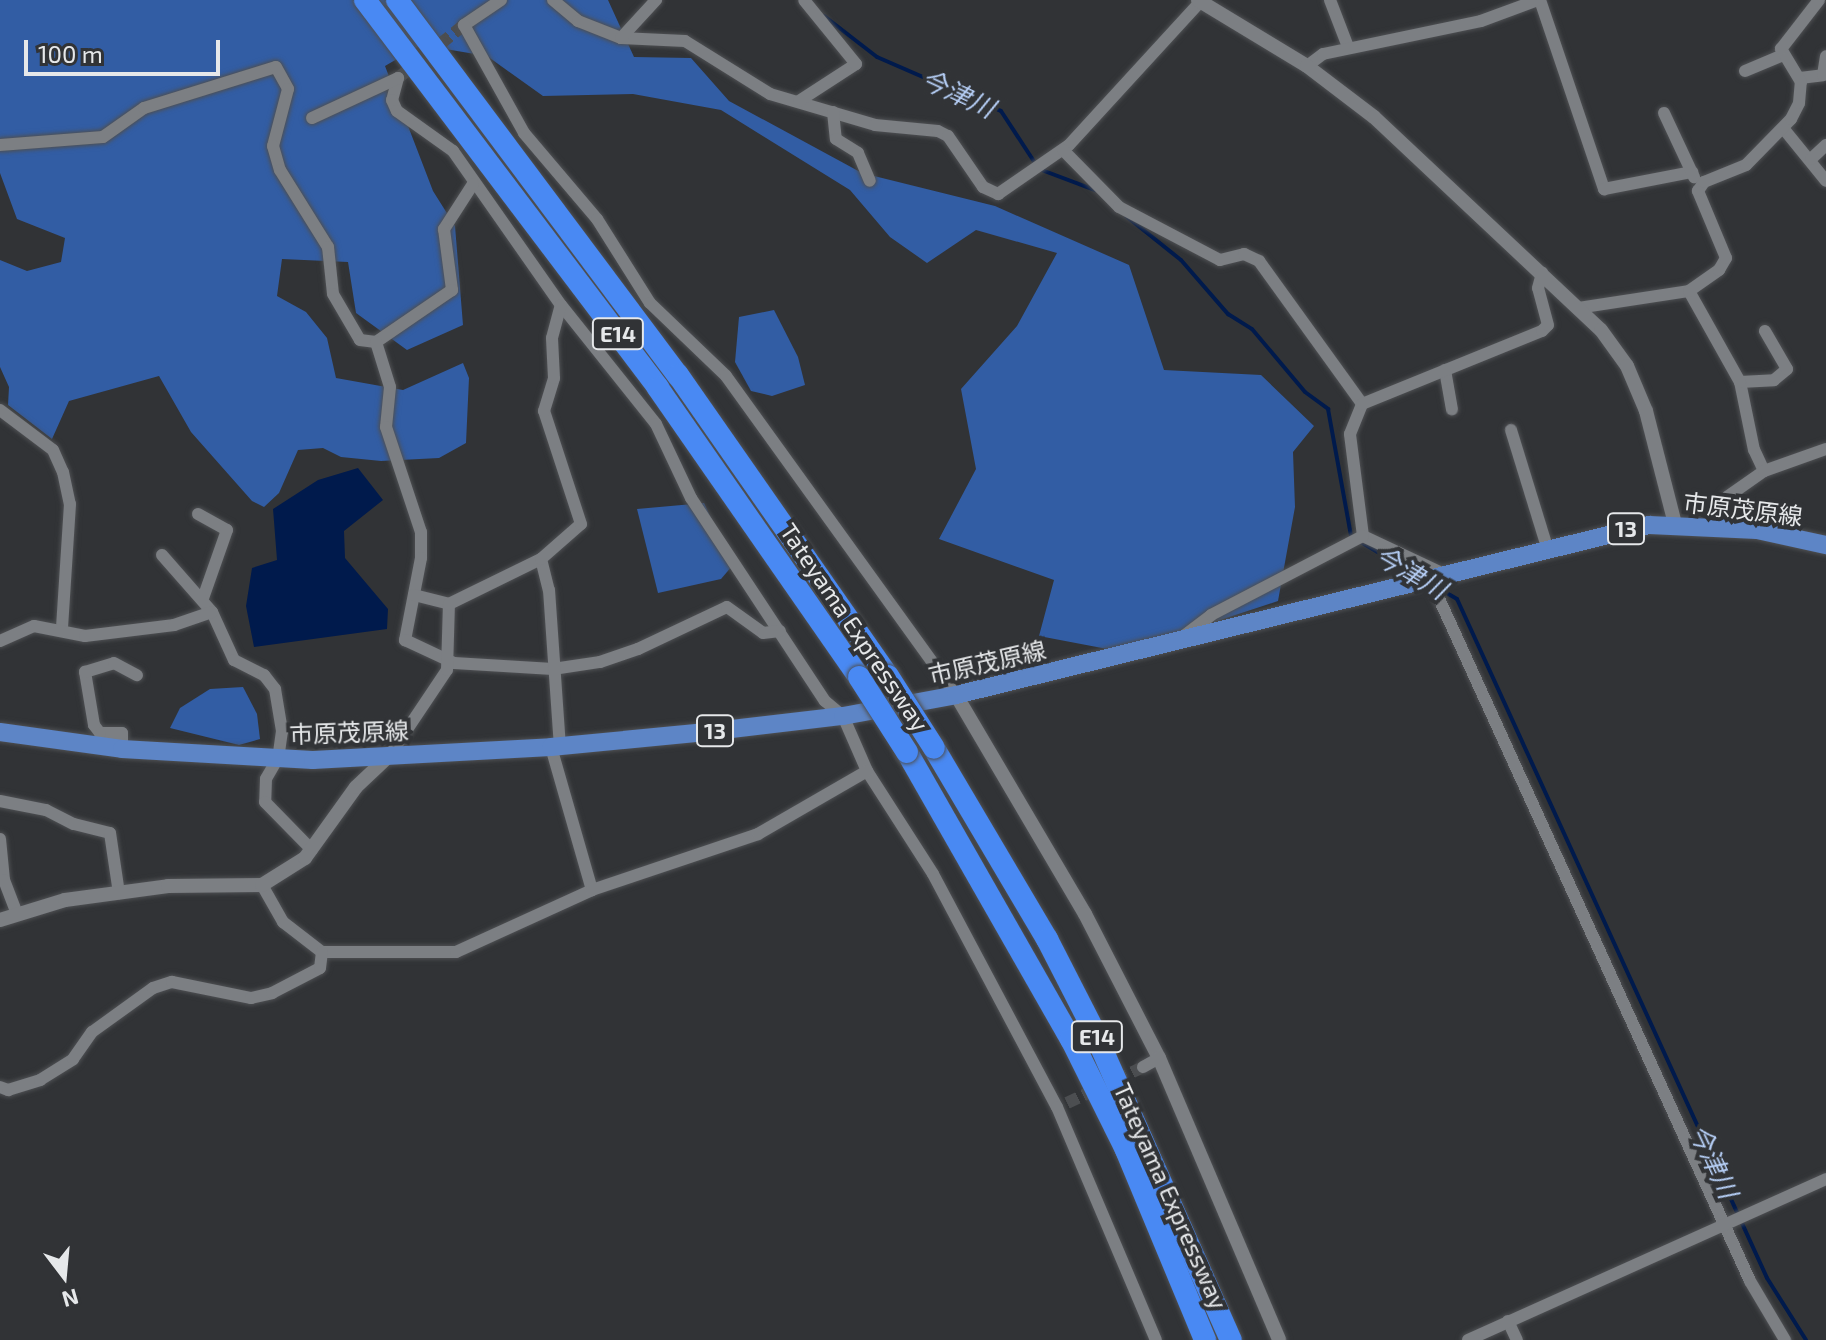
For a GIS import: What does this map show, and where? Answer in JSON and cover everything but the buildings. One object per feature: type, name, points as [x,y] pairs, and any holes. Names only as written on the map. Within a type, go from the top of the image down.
[{"type":"highway","name":"Tateyama Expressway","points":[[365,0],[658,388],[859,677],[907,752],[1071,1039],[1126,1150],[1205,1340]]},
{"type":"highway","name":"Tateyama Expressway","points":[[397,0],[678,375],[888,676],[934,748],[1018,887],[1093,1029],[1231,1340]]},
{"type":"main road","name":"市原茂原線","points":[[0,732],[122,749],[278,758],[555,747],[843,716],[956,695],[1432,581],[1619,530],[1675,524],[1709,526],[1826,545]]},
{"type":"street","points":[[501,0],[464,25],[524,133],[597,219],[650,303],[726,376],[956,695],[1085,914],[1159,1058],[1279,1340]]},
{"type":"street","points":[[553,0],[578,21],[621,38],[685,41],[770,94],[875,125],[938,131],[948,136],[983,187],[998,194],[1063,150],[1199,1],[1307,66],[1374,117],[1578,308],[1627,366],[1646,411],[1675,524]]},
{"type":"street","points":[[621,38],[656,0]]},
{"type":"street","points":[[799,101],[856,64],[804,0]]},
{"type":"street","points":[[1330,0],[1348,47]]},
{"type":"street","points":[[1307,66],[1323,54],[1481,21],[1539,0],[1604,189],[1692,172]]},
{"type":"street","points":[[1699,187],[1746,165],[1783,128],[1799,103],[1800,78],[1783,55],[1785,38],[1819,0]]},
{"type":"street","points":[[1745,71],[1783,55]]},
{"type":"street","points":[[1800,78],[1823,75],[1826,56]]},
{"type":"street","points":[[0,145],[103,137],[144,108],[276,67],[288,89],[273,146],[280,170],[328,247],[333,294],[360,340],[376,342],[452,290],[444,229],[473,184]]},
{"type":"street","points":[[312,118],[398,78],[392,100],[397,111],[453,151],[473,184],[561,305],[656,424],[691,498],[825,701],[843,716],[867,771],[933,874],[1062,1105],[1156,1340]]},
{"type":"street","points":[[833,112],[836,139],[858,153],[870,181]]},
{"type":"street","points":[[1578,308],[1689,291],[1719,270],[1726,258],[1699,187],[1664,113]]},
{"type":"street","points":[[1783,128],[1826,181]]},
{"type":"street","points":[[1811,159],[1826,145]]},
{"type":"street","points":[[1063,150],[1119,207],[1216,259],[1244,254],[1259,261],[1362,404]]},
{"type":"street","points":[[1542,273],[1538,288],[1548,325],[1542,331],[1362,404],[1350,434],[1363,536],[1432,581],[1726,1224],[1785,1340]]},
{"type":"street","points":[[1689,291],[1740,382],[1754,450],[1764,471]]},
{"type":"street","points":[[414,595],[449,604],[541,559],[574,536],[581,524],[544,411],[554,378],[552,338],[561,305]]},
{"type":"street","points":[[1740,382],[1774,380],[1787,369],[1765,331]]},
{"type":"street","points":[[376,342],[390,387],[386,427],[421,532],[405,640],[447,660],[553,669],[600,662],[638,649],[727,607],[763,633],[780,631]]},
{"type":"street","points":[[1445,370],[1452,409]]},
{"type":"street","points":[[0,410],[60,461],[70,504],[62,629]]},
{"type":"street","points":[[1511,430],[1548,550]]},
{"type":"street","points":[[1709,526],[1727,497],[1764,471],[1826,449]]},
{"type":"street","points":[[198,514],[227,530],[203,598]]},
{"type":"street","points":[[1178,642],[1211,615],[1363,536]]},
{"type":"street","points":[[162,555],[203,598],[234,660],[264,675],[275,689],[282,731],[278,758],[266,779],[265,802],[312,850]]},
{"type":"street","points":[[541,559],[549,590],[555,747],[592,890]]},
{"type":"street","points":[[0,920],[16,912],[168,886],[262,885],[287,873],[312,850],[356,787],[390,755],[447,670],[449,604]]},
{"type":"street","points":[[0,641],[34,626],[62,629],[85,636],[174,625],[212,612]]},
{"type":"street","points":[[122,749],[122,733],[100,733],[94,725],[85,672],[114,663],[137,675]]},
{"type":"street","points":[[262,885],[283,922],[322,952],[456,952],[592,890],[758,834],[867,771]]},
{"type":"street","points":[[0,801],[46,810],[110,833],[119,893]]},
{"type":"street","points":[[0,839],[4,880],[16,912]]},
{"type":"street","points":[[0,1087],[8,1090],[40,1080],[73,1059],[92,1032],[153,988],[172,982],[251,998],[272,993],[320,968],[322,952]]},
{"type":"street","points":[[1143,1067],[1159,1058]]},
{"type":"street","points":[[1468,1340],[1826,1179]]},
{"type":"street","points":[[1508,1321],[1517,1340]]},
{"type":"shaded area","points":[[0,0],[608,0],[634,57],[691,58],[729,101],[862,173],[995,206],[1129,265],[1164,370],[1261,375],[1314,426],[1293,452],[1295,507],[1278,601],[1123,652],[1039,636],[1054,580],[939,539],[976,469],[961,389],[1017,326],[1057,253],[976,230],[927,263],[890,237],[850,190],[721,110],[633,94],[543,96],[487,56],[421,45],[385,66],[433,191],[455,226],[463,325],[407,350],[356,313],[348,262],[282,259],[277,296],[306,312],[327,338],[336,378],[403,390],[463,363],[469,378],[466,443],[439,458],[381,461],[341,457],[323,448],[298,450],[279,493],[264,507],[252,501],[191,432],[159,376],[69,401],[52,439],[8,405],[9,387],[0,367],[0,260],[27,271],[61,262],[65,238],[17,219],[0,173]]},
{"type":"shaded area","points":[[774,310],[798,357],[805,385],[772,396],[751,391],[735,362],[739,317]]},
{"type":"shaded area","points":[[358,468],[383,500],[344,531],[345,558],[388,609],[387,629],[254,647],[246,606],[252,568],[277,560],[273,509],[318,480]]},
{"type":"shaded area","points":[[704,503],[733,565],[721,579],[658,593],[637,509]]},
{"type":"shaded area","points":[[243,687],[257,714],[260,739],[239,745],[170,728],[180,708],[210,689]]},
{"type":"waterway","name":"今津川","points":[[824,16],[877,57],[1001,111],[1039,169],[1095,190]]},
{"type":"waterway","name":"今津川","points":[[1126,216],[1181,260],[1228,314],[1252,329],[1305,392],[1328,409],[1351,536],[1417,576]]},
{"type":"waterway","name":"今津川","points":[[1438,588],[1457,599],[1767,1278],[1806,1340]]},
{"type":"tunnel","points":[[398,78],[464,25]]},
{"type":"tunnel","points":[[1067,1103],[1143,1067]]}]
